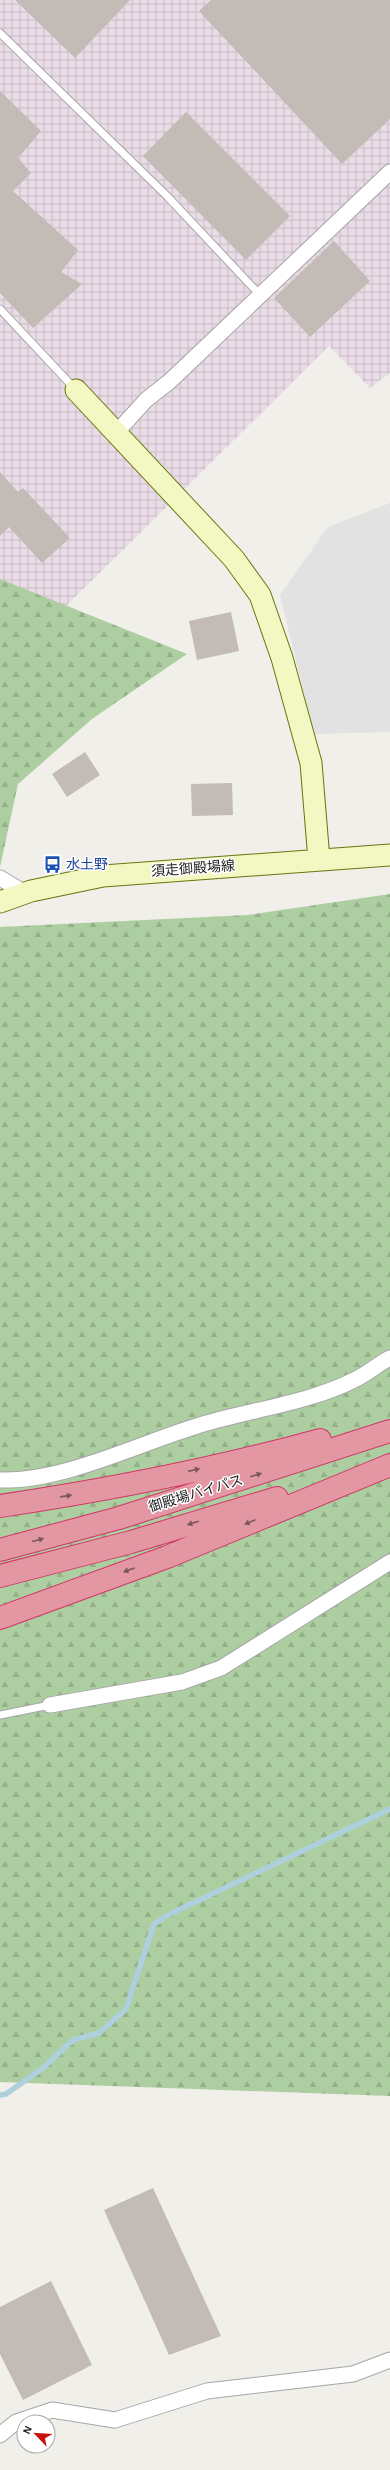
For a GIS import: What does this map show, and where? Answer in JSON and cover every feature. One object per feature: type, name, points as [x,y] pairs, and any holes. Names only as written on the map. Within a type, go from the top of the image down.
[{"type":"highway","points":[[0,1506],[81,1494],[285,1450],[390,1420]]},
{"type":"highway","name":"御殿場バイパス","points":[[0,1550],[119,1518],[390,1431]]},
{"type":"highway","name":"御殿場バイパス","points":[[0,1576],[131,1542],[252,1506],[390,1459]]},
{"type":"highway","points":[[0,1618],[167,1557],[390,1465]]},
{"type":"street","points":[[116,433],[146,400],[170,380],[390,172]]},
{"type":"street","points":[[76,390],[234,559],[260,595],[282,658],[311,763],[319,860]]},
{"type":"street","name":"須走御殿場線","points":[[0,902],[25,893],[103,876],[390,855]]},
{"type":"street","points":[[0,878],[25,893]]},
{"type":"street","points":[[0,1480],[37,1476],[72,1468],[200,1425],[318,1394],[354,1380],[390,1358]]},
{"type":"street","points":[[50,1705],[182,1682],[221,1668],[390,1562]]},
{"type":"street","points":[[0,2435],[16,2422],[52,2410],[115,2420],[207,2391],[353,2374],[390,2360]]},
{"type":"lane","points":[[0,34],[167,196],[260,295]]},
{"type":"lane","points":[[0,309],[76,390]]},
{"type":"lane","points":[[0,1715],[50,1705]]},
{"type":"shaded area","points":[[0,0],[390,0],[390,373],[370,388],[329,346],[46,626],[0,594]]},
{"type":"shaded area","points":[[390,503],[390,732],[314,734],[280,595],[328,527]]},
{"type":"green space","points":[[0,579],[187,654],[92,719],[18,784],[0,867]]},
{"type":"green space","points":[[390,894],[390,2096],[0,2082],[0,927],[248,915]]},
{"type":"building","points":[[15,0],[130,0],[75,58]]},
{"type":"building","points":[[211,0],[390,0],[390,119],[342,164],[199,11]]},
{"type":"building","points":[[0,91],[41,131],[18,158],[31,173],[13,191],[78,250],[61,272],[82,284],[33,328],[0,293]]},
{"type":"building","points":[[186,112],[290,216],[246,260],[143,156]]},
{"type":"building","points":[[334,241],[370,281],[310,337],[274,298]]},
{"type":"building","points":[[0,472],[18,492],[23,488],[70,538],[42,563],[9,527],[0,536]]},
{"type":"building","points":[[231,612],[239,651],[197,660],[189,621]]},
{"type":"building","points":[[85,752],[100,775],[67,797],[52,774]]},
{"type":"building","points":[[232,783],[233,815],[192,816],[191,784]]},
{"type":"building","points":[[153,2188],[221,2336],[169,2355],[104,2210]]},
{"type":"building","points":[[51,2281],[92,2365],[23,2400],[0,2354],[0,2307]]},
{"type":"waterway","points":[[0,2095],[6,2094],[43,2068],[73,2040],[99,2033],[126,2009],[154,1924],[168,1915],[390,1809]]},
{"type":"place","name":"水土野","points":[[53,865]]}]
